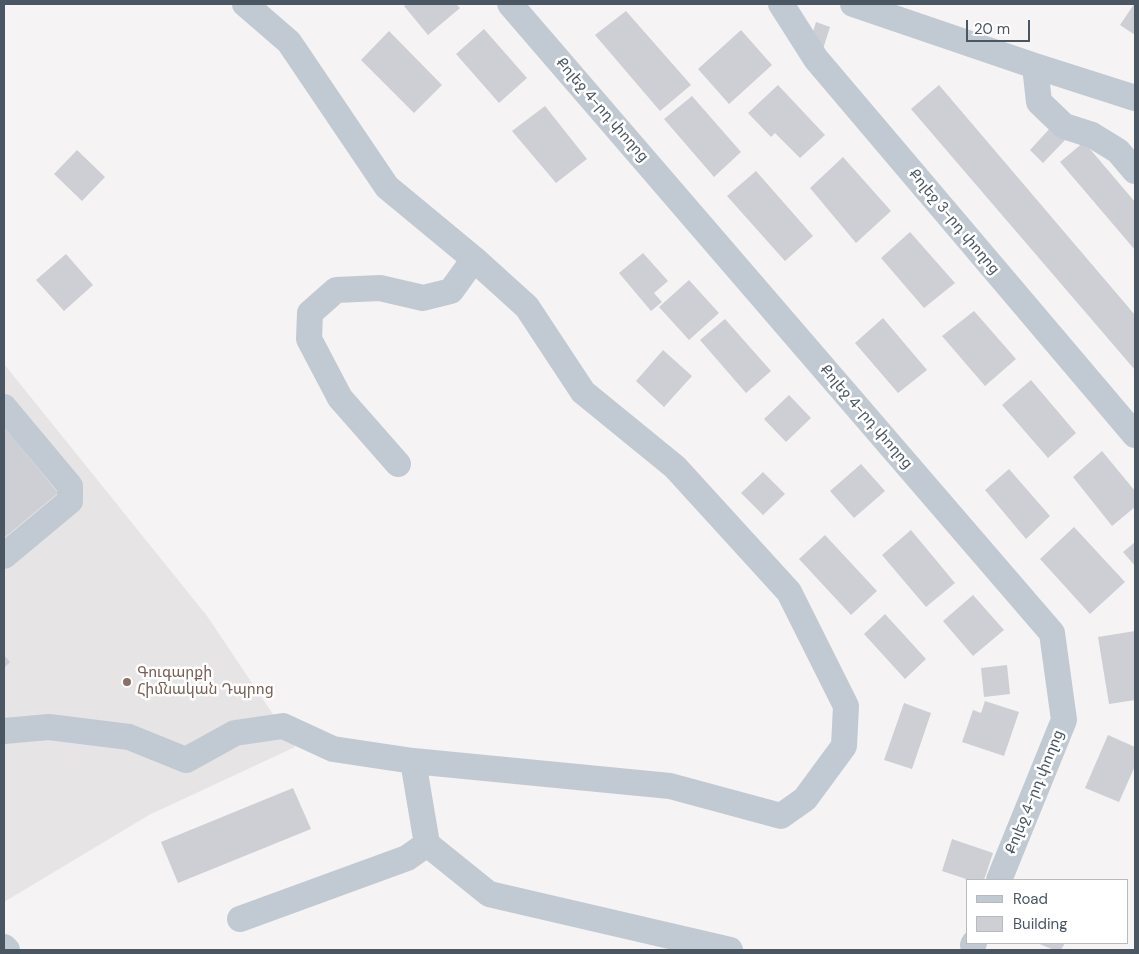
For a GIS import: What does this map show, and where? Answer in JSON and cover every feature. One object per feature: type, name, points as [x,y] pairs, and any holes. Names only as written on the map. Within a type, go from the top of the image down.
[{"type":"street","points":[[4,731],[49,727],[129,737],[186,760],[235,733],[283,726],[333,749],[413,761],[670,786],[781,816],[804,799],[844,746],[846,706],[789,592],[675,467],[584,392],[527,307],[474,259],[387,187],[288,42],[245,4]]},
{"type":"street","name":"Քոլեջ 4-րդ փողոց","points":[[510,4],[1052,633],[1064,720],[999,879]]},
{"type":"street","name":"Քոլեջ 3-րդ փողոց","points":[[781,4],[816,59],[1135,435]]},
{"type":"street","points":[[853,4],[886,9],[1035,66],[1132,100]]},
{"type":"street","points":[[1035,66],[1040,102],[1064,126],[1092,136],[1118,150],[1135,171]]},
{"type":"street","points":[[398,464],[340,398],[309,339],[310,313],[336,290],[380,288],[423,298],[451,291],[474,259]]},
{"type":"street","points":[[4,407],[70,486],[70,501],[4,556]]},
{"type":"street","points":[[413,761],[427,844],[489,894],[730,950]]},
{"type":"street","points":[[240,919],[407,858],[427,844]]},
{"type":"street","points":[[4,947],[7,950]]},
{"type":"shaded area","name":"Գուգարքի Հիմնական Դպրոց","points":[[4,364],[207,616],[295,747],[149,815],[4,902]]},
{"type":"building","points":[[407,4],[456,4],[460,8],[428,35],[404,6]]},
{"type":"building","points":[[1135,4],[1135,35],[1120,25]]},
{"type":"building","points":[[626,11],[691,85],[660,111],[595,35]]},
{"type":"building","points":[[816,22],[830,27],[823,49],[809,45]]},
{"type":"building","points":[[484,29],[527,78],[499,103],[456,54]]},
{"type":"building","points":[[741,30],[772,65],[729,104],[698,69]]},
{"type":"building","points":[[389,31],[442,85],[414,113],[361,60]]},
{"type":"building","points":[[778,85],[825,135],[800,158],[775,133],[771,137],[748,113]]},
{"type":"building","points":[[939,85],[1135,315],[1135,370],[911,109]]},
{"type":"building","points":[[692,96],[741,152],[714,177],[664,119]]},
{"type":"building","points":[[545,106],[587,159],[556,183],[512,131]]},
{"type":"building","points":[[1052,126],[1066,139],[1043,163],[1030,150]]},
{"type":"building","points":[[1084,142],[1135,202],[1135,250],[1060,162]]},
{"type":"building","points":[[77,150],[105,177],[82,201],[54,174]]},
{"type":"building","points":[[843,157],[891,211],[856,243],[810,188]]},
{"type":"building","points":[[756,171],[813,236],[785,261],[727,196]]},
{"type":"building","points":[[910,232],[955,283],[924,308],[881,258]]},
{"type":"building","points":[[643,253],[668,281],[654,293],[662,302],[651,311],[619,273]]},
{"type":"building","points":[[66,254],[93,285],[64,311],[36,280]]},
{"type":"building","points":[[689,280],[719,313],[689,340],[659,307]]},
{"type":"building","points":[[974,311],[1016,359],[985,386],[942,336]]},
{"type":"building","points":[[883,318],[927,370],[898,393],[855,343]]},
{"type":"building","points":[[725,319],[771,371],[746,393],[700,340]]},
{"type":"building","points":[[663,350],[692,376],[664,407],[636,381]]},
{"type":"building","points":[[1031,380],[1076,433],[1048,458],[1002,405]]},
{"type":"building","points":[[789,395],[811,418],[786,442],[764,419]]},
{"type":"building","points":[[4,427],[58,493],[4,538]]},
{"type":"building","points":[[1102,451],[1135,491],[1135,507],[1112,526],[1073,477]]},
{"type":"building","points":[[861,464],[885,491],[854,518],[830,491]]},
{"type":"building","points":[[1009,469],[1050,516],[1026,539],[985,490]]},
{"type":"building","points":[[763,472],[785,494],[763,515],[741,493]]},
{"type":"building","points":[[1074,527],[1125,582],[1090,614],[1040,559]]},
{"type":"building","points":[[911,530],[955,583],[926,607],[882,555]]},
{"type":"building","points":[[825,535],[877,591],[851,615],[799,559]]},
{"type":"building","points":[[1135,542],[1135,566],[1123,552]]},
{"type":"building","points":[[973,595],[1004,630],[973,656],[943,621]]},
{"type":"building","points":[[885,614],[926,659],[905,679],[864,634]]},
{"type":"building","points":[[1135,631],[1135,700],[1109,704],[1098,637]]},
{"type":"building","points":[[4,655],[10,662],[4,668]]},
{"type":"building","points":[[1007,665],[1010,694],[984,697],[981,668]]},
{"type":"building","points":[[985,701],[1019,712],[1004,756],[962,742],[973,710],[981,713]]},
{"type":"building","points":[[904,703],[931,713],[912,769],[884,760]]},
{"type":"building","points":[[1108,735],[1135,747],[1135,766],[1119,802],[1085,788]]},
{"type":"building","points":[[293,788],[311,829],[178,883],[161,842]]},
{"type":"building","points":[[952,839],[993,853],[984,879],[966,879],[942,871]]},
{"type":"building","points":[[1039,944],[1064,944],[1061,950],[1054,950]]},
{"type":"place","name":"Գուգարքի Հիմնական Դպրոց","points":[[127,682]]}]
